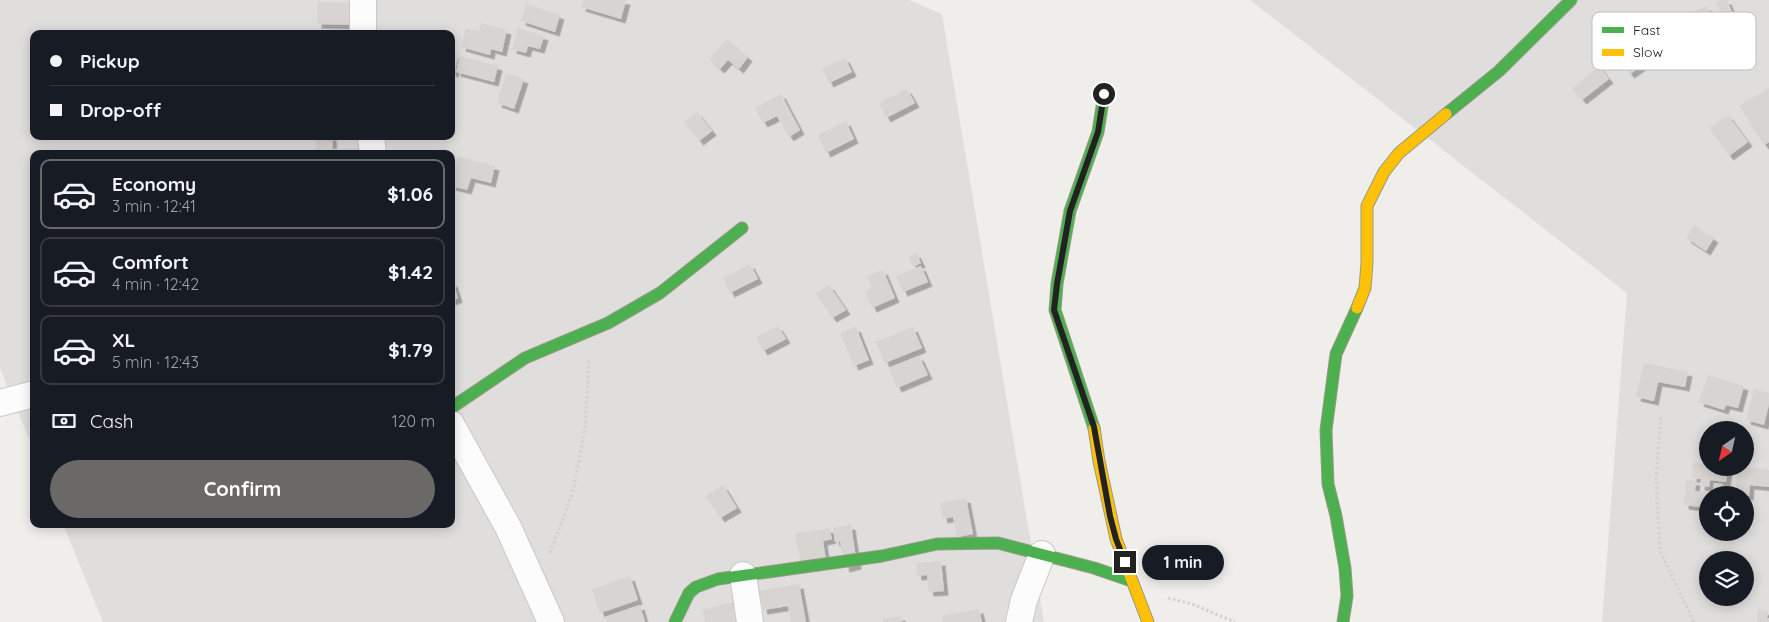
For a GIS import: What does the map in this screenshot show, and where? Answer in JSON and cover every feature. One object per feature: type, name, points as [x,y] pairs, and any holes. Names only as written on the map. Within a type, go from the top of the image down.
[{"type":"street","points":[[363,0],[363,30]]},
{"type":"street","points":[[1344,622],[1347,596],[1345,568],[1328,484],[1326,430],[1336,354],[1352,322],[1364,288],[1367,263],[1367,206],[1384,172],[1399,153],[1499,71],[1571,0]]},
{"type":"street","points":[[1104,94],[1098,132],[1070,211],[1054,310],[1094,427],[1116,539],[1148,622]]},
{"type":"street","points":[[455,405],[525,358],[608,323],[660,293],[742,228]]},
{"type":"street","points":[[0,403],[30,395]]},
{"type":"street","points":[[455,431],[508,527],[552,622]]},
{"type":"street","points":[[675,622],[689,594],[696,587],[718,579],[882,556],[937,544],[998,543],[1094,568],[1134,586]]},
{"type":"street","points":[[1019,622],[1024,600],[1042,554]]},
{"type":"street","points":[[743,575],[750,622]]},
{"type":"path","points":[[536,588],[573,492],[585,428],[587,373],[593,330]]},
{"type":"path","points":[[1661,417],[1656,478],[1660,551],[1694,622]]},
{"type":"path","points":[[1134,586],[1192,604],[1235,622]]},
{"type":"shaded area","points":[[0,0],[909,0],[942,14],[1044,622],[103,622],[65,528],[455,528],[455,150],[30,150],[30,441],[0,368]]},
{"type":"shaded area","points":[[1250,0],[1769,0],[1769,622],[1602,622],[1627,293]]},
{"type":"building","points":[[583,0],[626,0],[621,19],[581,7]]},
{"type":"building","points":[[1727,0],[1732,12],[1720,12],[1716,2]]},
{"type":"building","points":[[318,2],[359,3],[358,25],[317,24]]},
{"type":"building","points":[[526,4],[560,15],[555,32],[521,21]]},
{"type":"building","points":[[1707,6],[1709,12],[1692,12]]},
{"type":"building","points":[[481,23],[507,30],[502,52],[491,49],[490,55],[461,47],[466,28],[479,31]]},
{"type":"building","points":[[518,28],[544,36],[540,49],[528,46],[526,53],[512,49]]},
{"type":"building","points":[[727,39],[748,57],[739,69],[728,60],[720,69],[709,59]]},
{"type":"building","points":[[455,54],[459,55],[455,69]]},
{"type":"building","points":[[460,56],[498,66],[494,82],[456,72]]},
{"type":"building","points":[[845,58],[852,72],[829,83],[822,68]]},
{"type":"building","points":[[1594,70],[1602,70],[1609,79],[1582,100],[1572,88]]},
{"type":"building","points":[[1627,70],[1636,70],[1630,74]]},
{"type":"building","points":[[506,73],[524,79],[514,109],[497,103]]},
{"type":"building","points":[[1769,88],[1769,142],[1764,145],[1739,106]]},
{"type":"building","points":[[907,89],[915,103],[886,118],[879,103]]},
{"type":"building","points":[[781,94],[800,130],[789,137],[777,116],[763,123],[755,108]]},
{"type":"building","points":[[697,112],[712,131],[699,141],[684,122]]},
{"type":"building","points":[[1728,115],[1748,142],[1729,156],[1709,128]]},
{"type":"building","points":[[846,121],[854,139],[826,153],[818,135]]},
{"type":"building","points":[[315,140],[332,140],[333,149],[366,148],[366,150],[316,150]]},
{"type":"building","points":[[458,156],[495,166],[491,183],[471,178],[467,190],[455,187],[455,169]]},
{"type":"building","points":[[1694,225],[1714,238],[1706,251],[1686,238]]},
{"type":"building","points":[[916,253],[921,263],[913,267],[909,257]]},
{"type":"building","points":[[750,264],[758,279],[730,293],[723,278]]},
{"type":"building","points":[[921,266],[928,282],[903,292],[896,276]]},
{"type":"building","points":[[883,270],[895,298],[872,308],[865,291],[872,288],[867,276]]},
{"type":"building","points":[[829,285],[846,310],[832,318],[816,293]]},
{"type":"building","points":[[455,288],[458,298],[455,299]]},
{"type":"building","points":[[778,326],[786,339],[763,351],[756,337]]},
{"type":"building","points":[[856,327],[869,360],[854,366],[840,333]]},
{"type":"building","points":[[913,327],[922,348],[885,363],[876,342]]},
{"type":"building","points":[[919,356],[928,375],[897,388],[889,368]]},
{"type":"building","points":[[1644,363],[1688,372],[1685,387],[1658,382],[1654,401],[1636,397]]},
{"type":"building","points":[[1708,375],[1744,386],[1738,408],[1726,405],[1724,410],[1699,402]]},
{"type":"building","points":[[1754,389],[1769,393],[1769,404],[1764,425],[1746,420]]},
{"type":"building","points":[[1693,463],[1699,463],[1699,476],[1727,476],[1726,482],[1710,480],[1709,486],[1700,486],[1701,479],[1692,478]]},
{"type":"building","points":[[1754,468],[1769,470],[1769,487],[1736,486],[1737,476],[1754,476]]},
{"type":"building","points":[[1686,480],[1696,481],[1695,491],[1699,491],[1699,507],[1684,505]]},
{"type":"building","points":[[1714,483],[1723,484],[1723,486],[1714,486]]},
{"type":"building","points":[[723,485],[737,508],[720,518],[706,496]]},
{"type":"building","points":[[966,498],[973,534],[957,537],[953,517],[943,519],[940,503]]},
{"type":"building","points":[[851,525],[857,565],[845,568],[840,541],[835,542],[833,528]]},
{"type":"building","points":[[829,528],[832,539],[823,541],[826,560],[801,565],[795,534]]},
{"type":"building","points":[[941,561],[944,591],[929,592],[927,575],[917,576],[916,563]]},
{"type":"building","points":[[630,576],[638,600],[600,613],[592,589]]},
{"type":"building","points":[[799,584],[806,622],[791,622],[788,606],[763,610],[759,591]]},
{"type":"building","points":[[738,601],[743,622],[705,622],[702,610]]},
{"type":"building","points":[[640,605],[645,622],[607,622],[605,617]]},
{"type":"building","points":[[979,609],[982,622],[943,622],[942,616]]},
{"type":"building","points":[[1758,610],[1768,611],[1767,618],[1769,618],[1769,622],[1757,622]]},
{"type":"building","points":[[901,616],[902,622],[883,622],[883,619]]},
{"type":"traffic: fast","points":[[1446,114],[1499,71],[1571,0]]},
{"type":"traffic: fast","points":[[1094,428],[1055,310],[1057,284],[1070,211],[1098,132],[1104,94]]},
{"type":"traffic: fast","points":[[455,405],[525,358],[608,323],[660,293],[742,228]]},
{"type":"traffic: fast","points":[[1343,622],[1347,596],[1345,568],[1328,484],[1326,430],[1336,354],[1357,308]]},
{"type":"traffic: fast","points":[[675,622],[689,593],[696,587],[718,579],[882,556],[937,544],[998,543],[1094,568],[1132,581]]},
{"type":"traffic: slow","points":[[1357,308],[1365,288],[1367,206],[1384,172],[1399,153],[1446,114]]},
{"type":"traffic: slow","points":[[1094,428],[1099,461],[1116,539],[1148,622]]},
{"type":"route","points":[[1104,94],[1098,132],[1070,211],[1054,310],[1094,427],[1110,516],[1125,562]]}]
